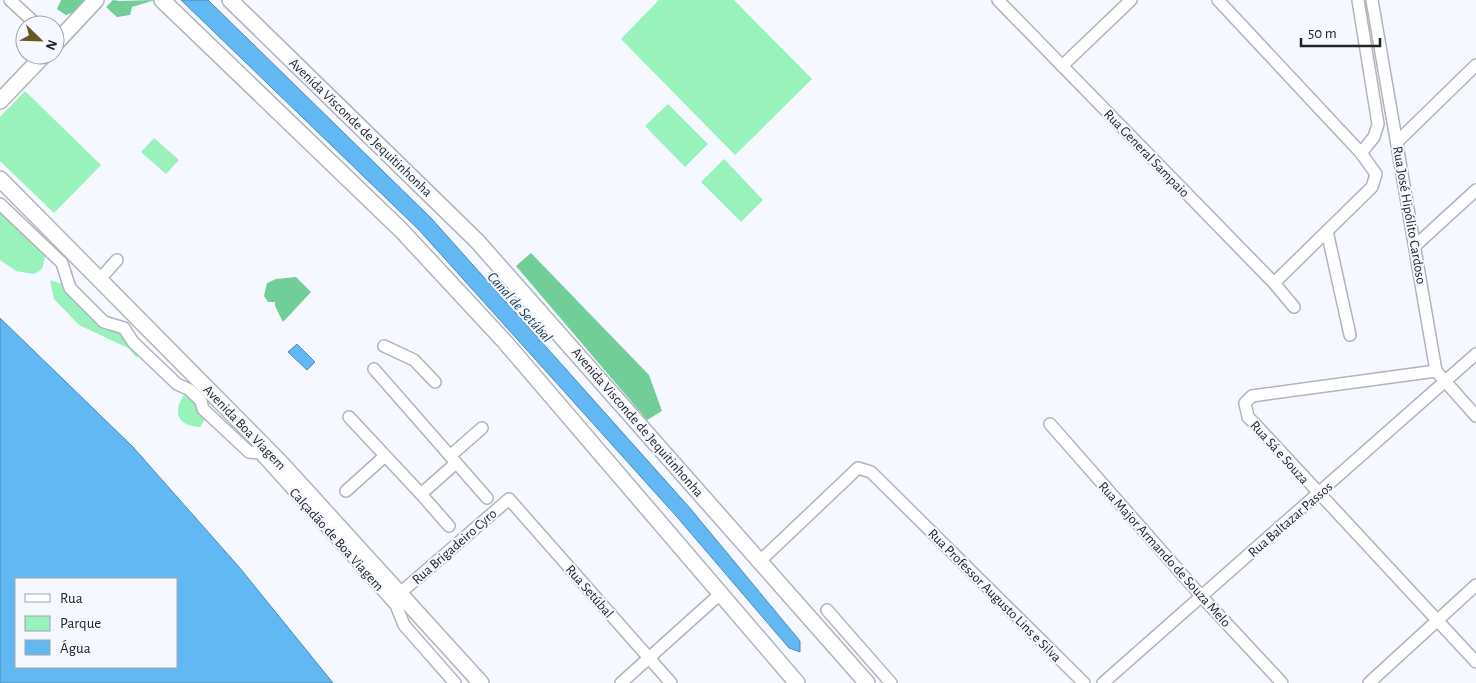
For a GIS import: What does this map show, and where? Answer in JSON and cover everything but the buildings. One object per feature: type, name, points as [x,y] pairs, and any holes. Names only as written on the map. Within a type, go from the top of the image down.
[{"type":"main road","points":[[65,33],[96,0]]},
{"type":"main road","points":[[162,0],[401,230],[505,342],[797,683]]},
{"type":"main road","name":"Avenida Visconde de Jequitinhonha","points":[[230,0],[476,241],[867,683]]},
{"type":"main road","points":[[0,101],[34,65]]},
{"type":"main road","name":"Avenida Boa Viagem","points":[[0,179],[281,463],[481,683]]},
{"type":"street","points":[[10,0],[26,15]]},
{"type":"street","name":"Rua General Sampaio","points":[[998,0],[1274,283],[1294,307]]},
{"type":"street","points":[[1062,66],[1131,0]]},
{"type":"street","points":[[1218,0],[1374,169],[1376,180],[1372,186],[1274,283]]},
{"type":"street","points":[[1358,0],[1378,124],[1374,137],[1361,154]]},
{"type":"street","name":"Rua José Hipólito Cardoso","points":[[1372,0],[1416,245],[1436,371]]},
{"type":"street","points":[[1398,141],[1476,65]]},
{"type":"street","points":[[1416,245],[1476,190]]},
{"type":"street","name":"Calçadão de Boa Viagem","points":[[0,204],[62,263],[70,288],[104,322],[124,328],[133,342],[177,384],[190,390],[200,401],[203,409],[249,452],[260,452],[396,605],[404,625],[455,683]]},
{"type":"street","points":[[1327,231],[1350,335]]},
{"type":"street","points":[[100,280],[117,260]]},
{"type":"street","points":[[384,346],[414,360],[435,382]]},
{"type":"street","name":"Rua Baltazar Passos","points":[[1103,683],[1476,354]]},
{"type":"street","points":[[374,370],[487,498]]},
{"type":"street","points":[[1436,371],[1476,416]]},
{"type":"street","name":"Rua Sá e Souza","points":[[1436,371],[1263,393],[1252,396],[1245,403],[1248,417],[1476,662]]},
{"type":"street","points":[[349,416],[449,526]]},
{"type":"street","name":"Rua Major Armando de Souza Melo","points":[[1050,424],[1202,597],[1282,683]]},
{"type":"street","points":[[421,494],[482,428]]},
{"type":"street","points":[[346,491],[385,456]]},
{"type":"street","name":"Rua Professor Augusto Lins e Silva","points":[[760,561],[858,468],[871,472],[1084,683]]},
{"type":"street","name":"Rua Brigadeiro Cyro","points":[[399,594],[510,499]]},
{"type":"street","name":"Rua Setúbal","points":[[510,499],[671,683]]},
{"type":"street","points":[[1369,683],[1476,585]]},
{"type":"street","points":[[621,683],[720,594]]},
{"type":"street","points":[[827,610],[891,683]]},
{"type":"green space","points":[[61,0],[87,0],[81,4],[80,10],[66,15],[57,9]]},
{"type":"green space","points":[[113,0],[155,0],[132,7],[130,15],[117,17],[106,7]]},
{"type":"green space","points":[[659,0],[734,0],[812,79],[735,155],[621,39]]},
{"type":"green space","points":[[25,91],[101,165],[54,213],[0,161],[0,117]]},
{"type":"green space","points":[[668,104],[708,144],[685,167],[645,126]]},
{"type":"green space","points":[[154,138],[179,160],[166,174],[141,152]]},
{"type":"green space","points":[[724,159],[763,200],[741,222],[701,182]]},
{"type":"green space","points":[[0,208],[46,254],[42,269],[34,274],[16,271],[0,260]]},
{"type":"green space","points":[[531,253],[649,375],[662,411],[647,420],[516,266]]},
{"type":"green space","points":[[296,277],[311,292],[283,322],[275,302],[268,302],[264,296],[267,283],[276,279]]},
{"type":"green space","points":[[50,280],[62,284],[96,316],[121,329],[144,356],[136,357],[128,348],[79,325],[54,299]]},
{"type":"green space","points":[[184,395],[193,397],[207,416],[200,427],[187,424],[179,417],[178,407]]},
{"type":"water","points":[[181,0],[208,0],[431,218],[689,507],[800,641],[800,652],[789,648],[677,517],[419,230]]},
{"type":"water","points":[[0,318],[133,447],[239,567],[333,683],[0,683]]},
{"type":"water","points":[[297,344],[315,362],[307,370],[288,352]]},
{"type":"water label","name":"Canal de Setúbal","points":[[520,307]]}]
